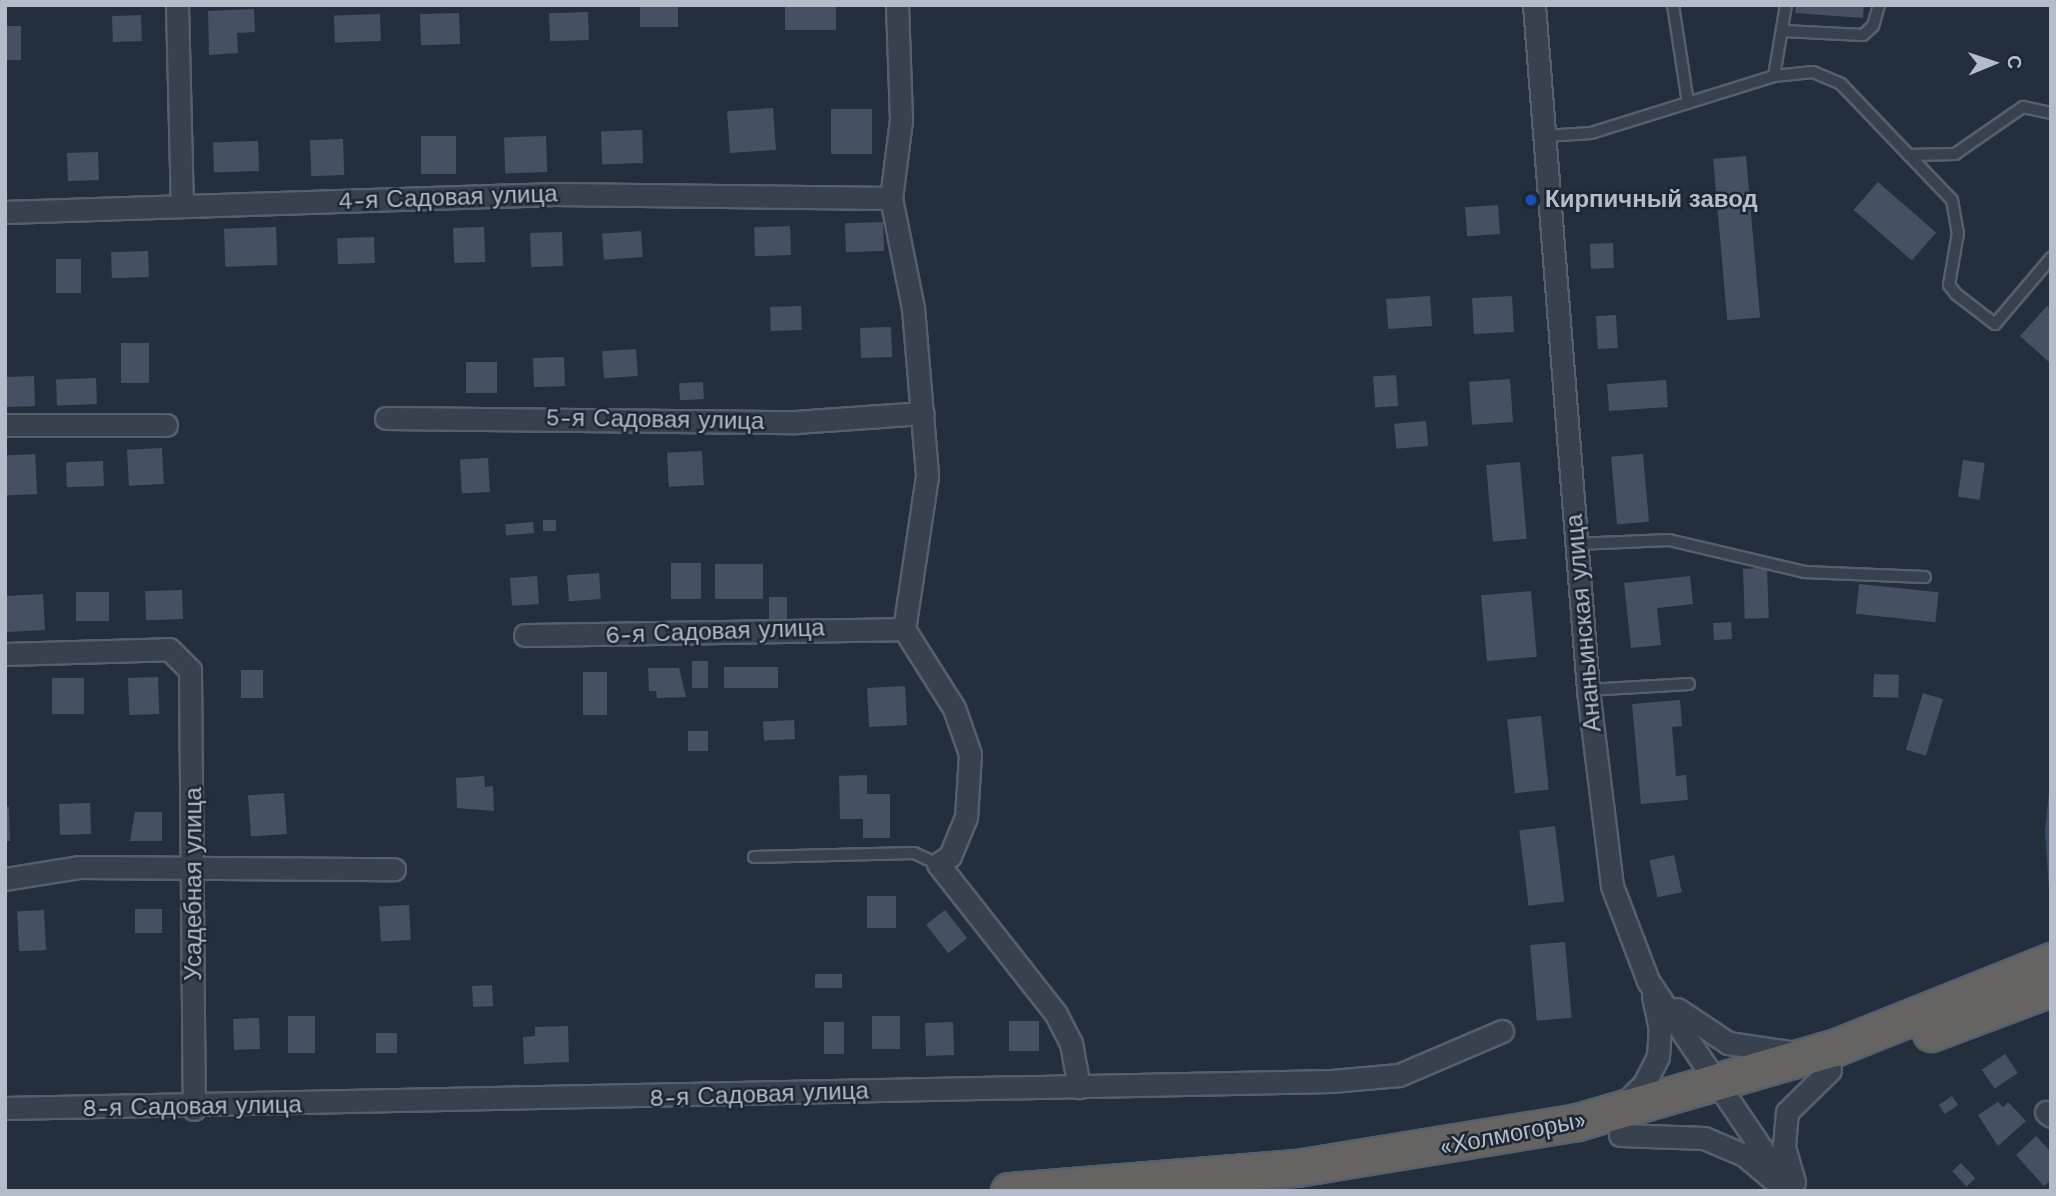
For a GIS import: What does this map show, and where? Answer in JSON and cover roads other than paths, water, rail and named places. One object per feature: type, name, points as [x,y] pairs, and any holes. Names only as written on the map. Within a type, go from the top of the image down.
[{"type":"highway","points":[[2001,994],[2051,961]]},
{"type":"highway","points":[[2001,994],[2051,988]]},
{"type":"highway","name":"«Холмогоры»","points":[[1298,1191],[1418,1175],[1615,1125],[1832,1059],[2001,994]]},
{"type":"highway","name":"«Холмогоры»","points":[[1009,1191],[1297,1168],[1615,1125]]},
{"type":"street","points":[[177,5],[182,204]]},
{"type":"street","points":[[897,5],[901,120],[891,198],[909,283],[923,413],[926,476],[904,629],[960,719],[970,754],[963,828],[950,856],[938,864],[1056,1014],[1071,1043],[1079,1087]]},
{"type":"street","name":"Ананьинская улица","points":[[1534,5],[1588,690],[1612,886],[1648,981],[1790,1191]]},
{"type":"street","name":"4-я Садовая улица","points":[[5,212],[182,204],[554,194],[891,198]]},
{"type":"street","name":"5-я Садовая улица","points":[[386,418],[795,422],[923,413]]},
{"type":"street","points":[[5,425],[166,425]]},
{"type":"street","name":"6-я Садовая улица","points":[[525,635],[904,629]]},
{"type":"street","name":"Усадебная улица","points":[[5,654],[169,649],[184,660],[191,683],[194,1109]]},
{"type":"street","points":[[5,879],[61,868],[194,872],[394,869]]},
{"type":"street","points":[[1648,981],[1701,1031],[1728,1043],[1832,1059]]},
{"type":"street","points":[[1648,981],[1660,1029],[1658,1056],[1644,1084],[1615,1125],[1720,1143],[1756,1163],[1784,1191]]},
{"type":"street","name":"8-я Садовая улица","points":[[5,1108],[194,1109],[1376,1078],[1422,1068],[1502,1031]]},
{"type":"street","points":[[1797,1191],[1783,1123],[1801,1092],[1832,1059]]},
{"type":"lane","points":[[1673,5],[1688,103]]},
{"type":"lane","points":[[1774,76],[1784,31],[1786,5]]},
{"type":"lane","points":[[1784,31],[1863,35],[1873,26],[1879,5]]},
{"type":"lane","points":[[1545,136],[1591,133],[1774,76],[1829,76],[1909,155],[1958,215],[1949,285],[1995,324],[2051,258]]},
{"type":"lane","points":[[1909,155],[1955,154],[2023,107],[2051,113]]},
{"type":"lane","points":[[1576,544],[1669,540],[1804,572],[1925,578]]},
{"type":"lane","points":[[1588,690],[1689,684]]},
{"type":"lane","points":[[754,858],[914,853],[938,864]]},
{"type":"water","points":[[2051,772],[2051,917],[2045,831]]},
{"type":"place","name":"Кирпичный завод","points":[[1531,200]]}]
